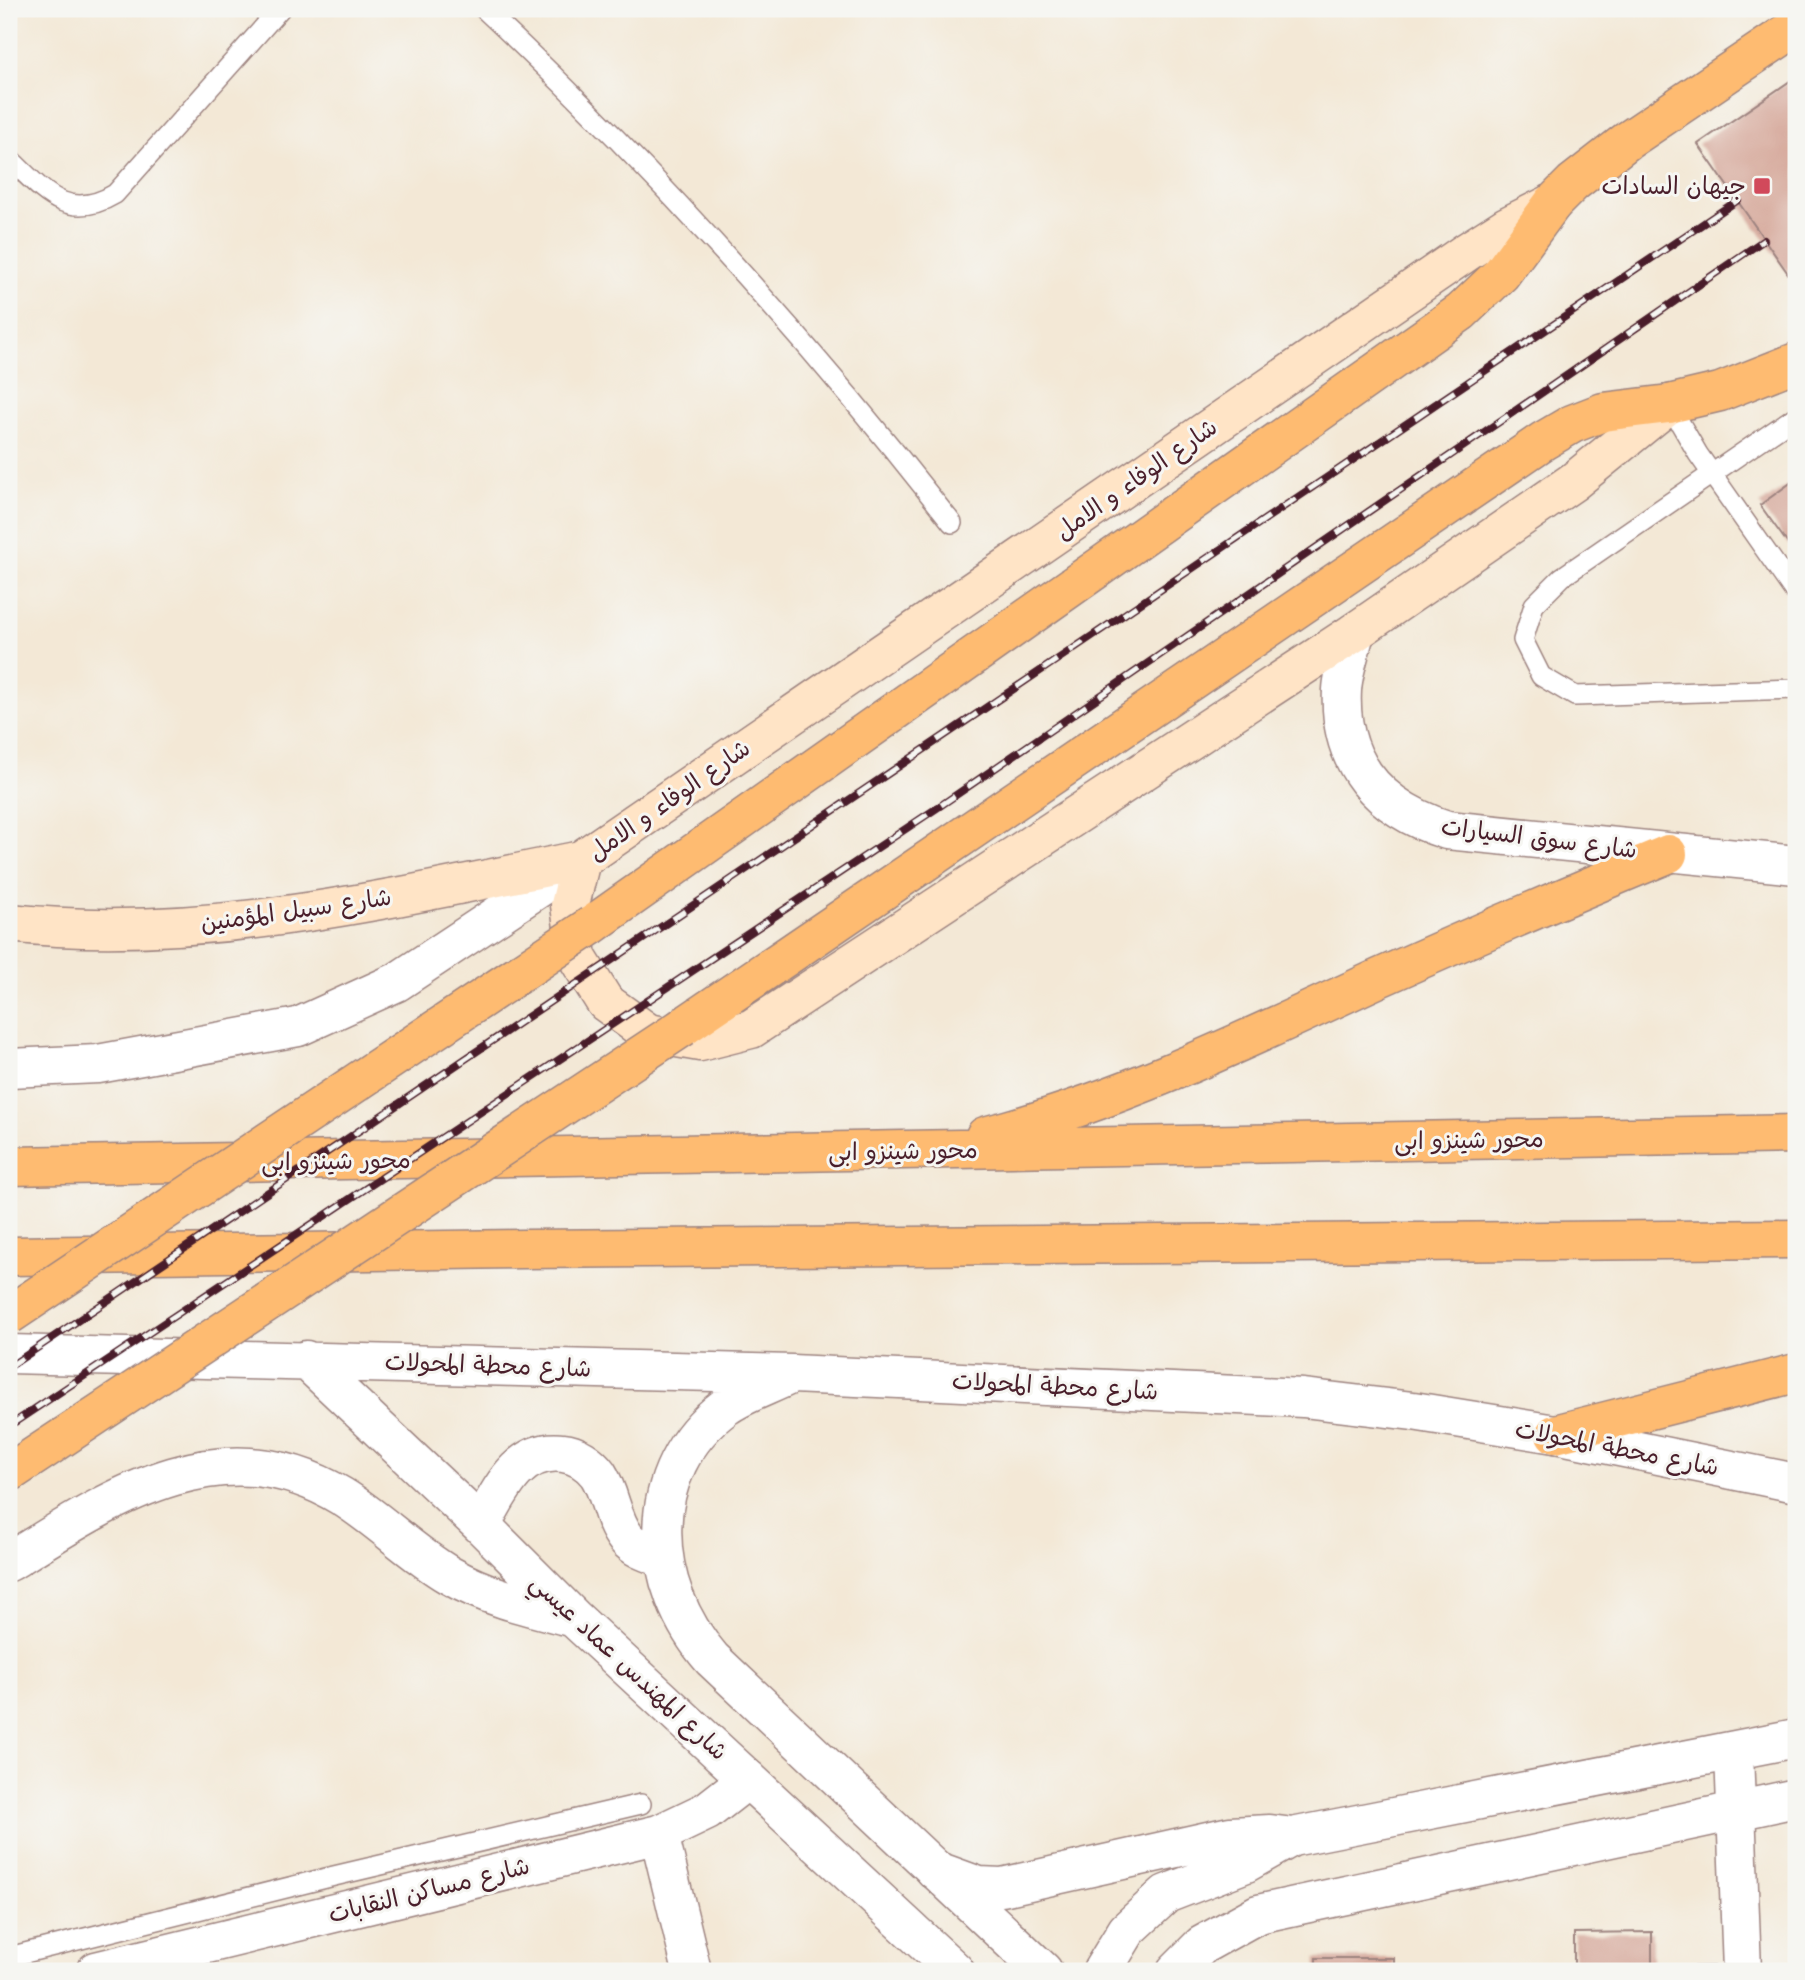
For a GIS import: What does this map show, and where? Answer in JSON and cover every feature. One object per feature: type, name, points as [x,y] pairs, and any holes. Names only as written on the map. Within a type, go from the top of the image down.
[{"type":"main road","name":"شارع الوفاء و الامل","points":[[1796,27],[1599,161],[1553,203],[1487,238],[581,860],[570,905],[577,957],[604,1002],[648,1032],[700,1042],[751,1030],[1355,632],[1591,469],[1669,404],[1720,392],[1796,362]]},
{"type":"main road","points":[[9,1315],[592,925],[1461,312],[1501,274],[1553,203]]},
{"type":"main road","points":[[9,1473],[682,1027],[1544,441],[1572,424],[1603,412],[1669,404]]},
{"type":"main road","points":[[931,1150],[1016,1128],[1175,1072],[1469,937],[1668,854]]},
{"type":"main road","name":"شارع سبيل المؤمنين","points":[[9,923],[51,928],[222,924],[311,914],[581,860]]},
{"type":"main road","name":"محور شينزو ابى","points":[[9,1166],[1796,1134]]},
{"type":"main road","points":[[9,1256],[551,1248],[1796,1239]]},
{"type":"main road","points":[[1555,1434],[1796,1373]]},
{"type":"street","name":"شارع سوق السيارات","points":[[1355,632],[1342,687],[1342,715],[1346,734],[1360,769],[1377,791],[1397,809],[1421,822],[1447,830],[1796,865]]},
{"type":"street","points":[[9,1068],[98,1064],[298,1027],[397,982],[581,860]]},
{"type":"street","name":"شارع محطة المحولات","points":[[9,1354],[792,1374],[1303,1398],[1413,1411],[1555,1434],[1796,1483]]},
{"type":"street","name":"شارع المهندس عماد عيسي","points":[[306,1360],[481,1525],[574,1618],[955,1971]]},
{"type":"street","points":[[792,1374],[727,1406],[706,1425],[688,1448],[666,1501],[662,1529],[668,1586],[693,1637],[1043,1971]]},
{"type":"street","points":[[481,1525],[512,1474],[523,1462],[537,1454],[569,1454],[584,1461],[597,1472],[614,1518],[626,1538],[637,1548],[663,1558]]},
{"type":"street","points":[[9,1562],[108,1502],[165,1476],[227,1466],[289,1472],[342,1496],[395,1539],[450,1576],[510,1602],[574,1618]]},
{"type":"street","points":[[1102,1971],[1127,1930],[1166,1894],[1246,1863],[1292,1837],[1796,1738]]},
{"type":"street","points":[[1734,1752],[1742,1971]]},
{"type":"street","name":"شارع مساكن النقابات","points":[[96,1971],[481,1859],[650,1819],[707,1811],[748,1779]]},
{"type":"street","points":[[1176,1971],[1202,1945],[1258,1914],[1796,1798]]},
{"type":"street","points":[[650,1819],[692,1971]]},
{"type":"street","points":[[935,1870],[979,1886],[1002,1887],[1230,1836],[1270,1834],[1292,1837]]},
{"type":"lane","points":[[9,158],[61,202],[79,207],[98,204],[115,194],[280,9]]},
{"type":"lane","points":[[484,9],[636,156],[719,244],[799,334],[951,523]]},
{"type":"lane","points":[[1669,404],[1712,473],[1796,594]]},
{"type":"lane","points":[[1796,416],[1562,577],[1534,605],[1523,640],[1541,676],[1575,696],[1796,690]]},
{"type":"lane","points":[[9,1957],[481,1859]]},
{"type":"lane","points":[[9,1963],[12,1971]]},
{"type":"building","name":"جيهان السادات","points":[[1796,77],[1796,285],[1698,144]]},
{"type":"building","points":[[1796,479],[1796,555],[1760,505]]},
{"type":"building","points":[[1652,1932],[1652,1971],[1574,1971],[1574,1933]]},
{"type":"building","points":[[1316,1958],[1394,1958],[1394,1971],[1316,1971]]},
{"type":"building","points":[[1502,1965],[1547,1966],[1547,1971],[1502,1971]]},
{"type":"building","points":[[1723,1966],[1723,1971],[1674,1971],[1674,1967]]},
{"type":"railway","points":[[9,1367],[1738,200]]},
{"type":"railway","points":[[9,1426],[937,808],[1764,240]]},
{"type":"place","name":"جيهان السادات","points":[[1762,186]]}]
